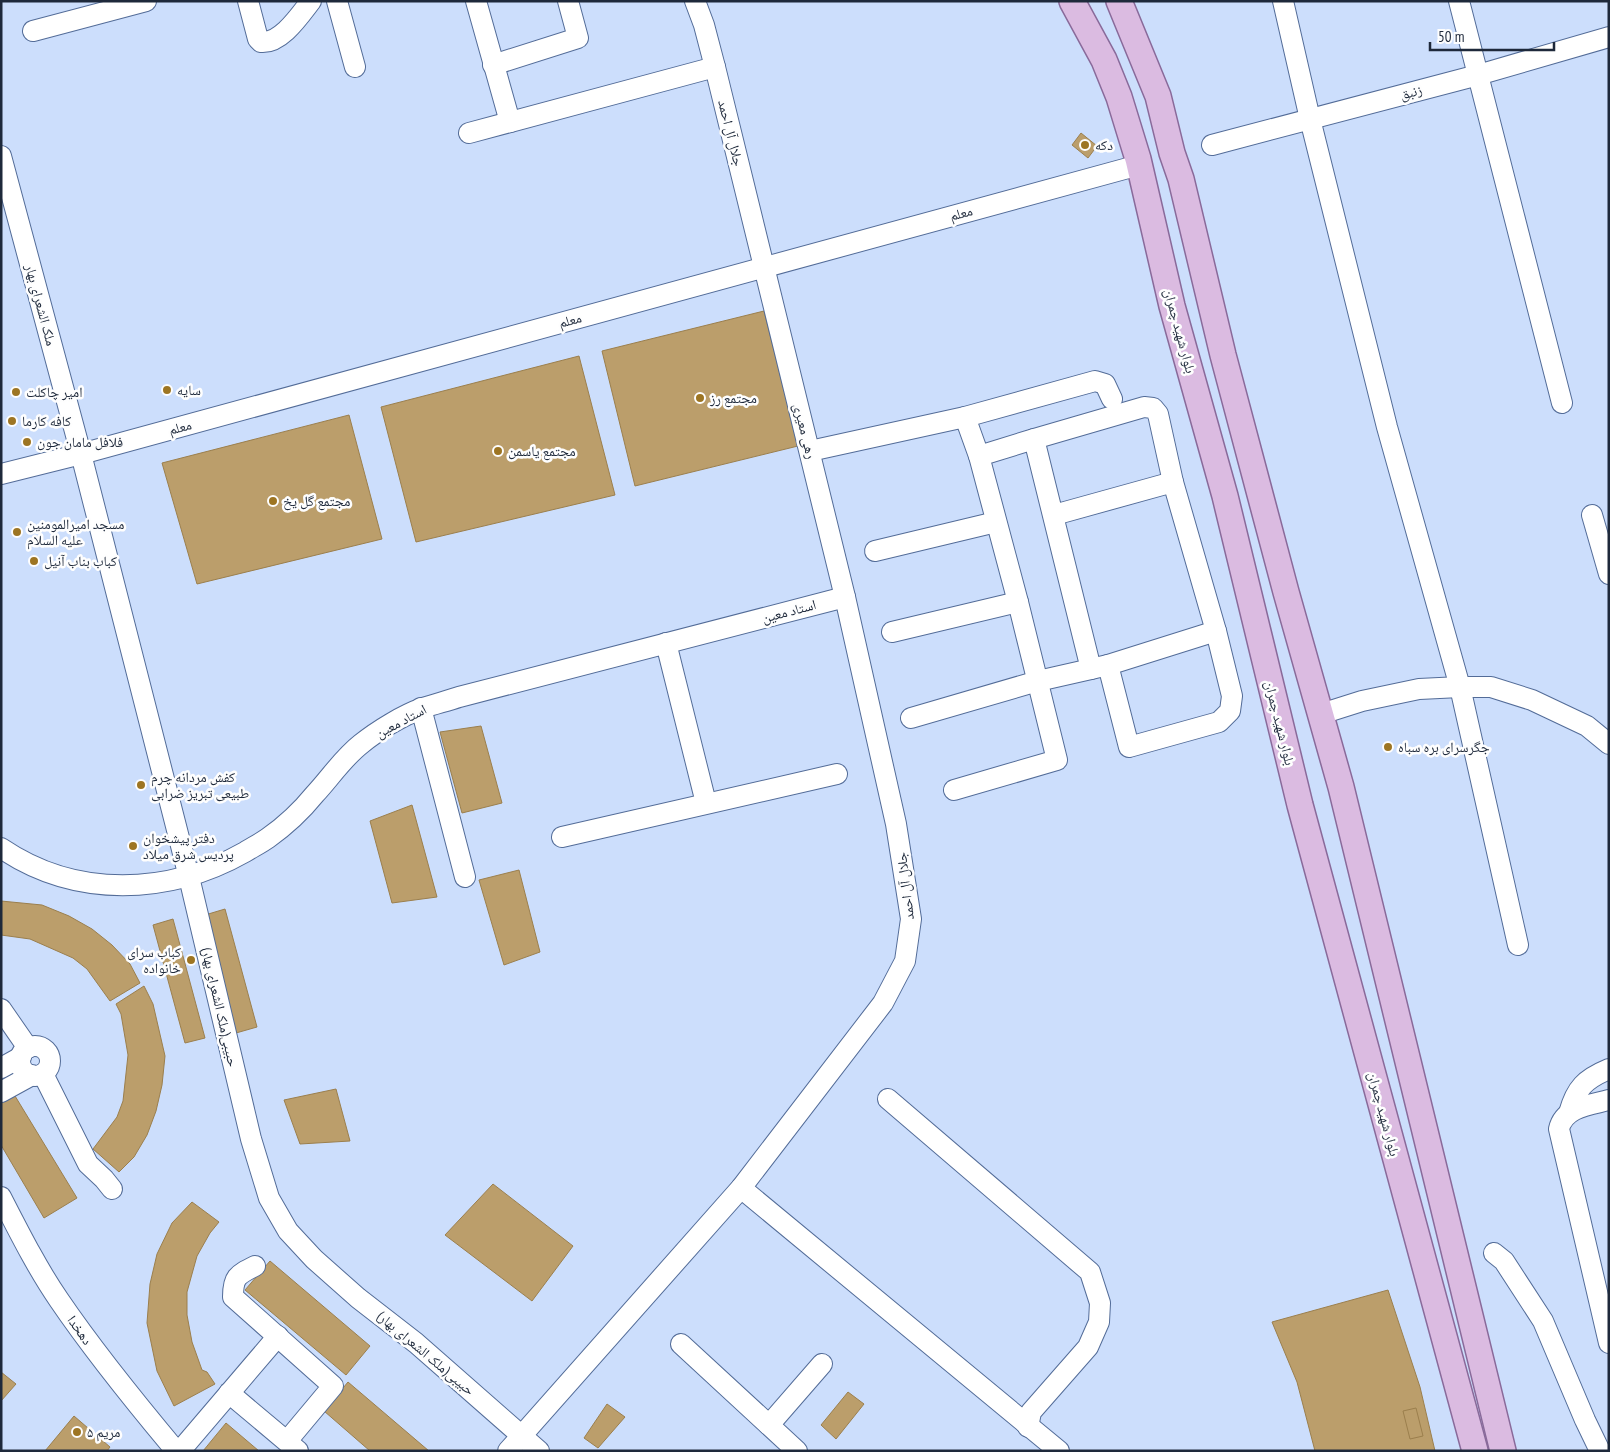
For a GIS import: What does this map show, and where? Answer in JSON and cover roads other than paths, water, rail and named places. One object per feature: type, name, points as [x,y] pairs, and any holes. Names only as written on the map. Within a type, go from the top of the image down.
[{"type":"main road","name":"بلوار شهید چمران","points":[[1072,1],[1104,60],[1119,97],[1139,165],[1172,306],[1225,496],[1300,805],[1475,1451]]},
{"type":"main road","points":[[1119,1],[1158,96],[1172,153],[1181,179],[1223,355],[1348,815],[1504,1451]]},
{"type":"main road","points":[[1139,165],[1172,153]]},
{"type":"street","points":[[248,1],[258,39],[266,43],[288,29],[311,1]]},
{"type":"street","points":[[337,1],[356,67]]},
{"type":"street","points":[[476,1],[510,122]]},
{"type":"street","points":[[493,65],[578,38],[568,1]]},
{"type":"street","name":"جلال آل احمد","points":[[696,1],[715,67],[764,266]]},
{"type":"street","points":[[1283,1],[1310,118],[1387,427],[1460,686],[1518,945]]},
{"type":"street","points":[[1459,1],[1562,403]]},
{"type":"street","points":[[33,31],[134,3]]},
{"type":"street","name":"زنبق","points":[[1212,145],[1478,75],[1609,37]]},
{"type":"street","points":[[469,133],[715,67]]},
{"type":"street","name":"ملک الشعرای بهار","points":[[1,156],[81,454]]},
{"type":"street","name":"معلم","points":[[1,474],[81,454],[1139,165]]},
{"type":"street","name":"رهی معیری","points":[[764,266],[845,596]]},
{"type":"street","points":[[810,451],[965,417],[1095,381],[1104,384],[1112,399]]},
{"type":"street","points":[[978,456],[1034,439],[1144,407],[1153,408],[1158,414],[1174,482],[1216,631],[1232,696],[1230,711],[1219,722],[1129,747],[1099,667],[1054,515],[1034,439]]},
{"type":"street","points":[[954,790],[1057,760],[1018,602],[978,456],[965,417]]},
{"type":"street","name":"حبیبی(ملک الشعرای بهار)","points":[[81,454],[189,877],[251,1139],[269,1198],[288,1231],[314,1260],[358,1298],[416,1343],[522,1434],[539,1451]]},
{"type":"street","points":[[1054,515],[1174,482]]},
{"type":"street","points":[[1592,515],[1609,574]]},
{"type":"street","points":[[875,551],[996,522]]},
{"type":"street","name":"جلال آل احمد","points":[[508,1451],[741,1188],[882,1003],[905,961],[910,919],[896,824],[845,596]]},
{"type":"street","name":"استاد معین","points":[[1,848],[46,871],[84,883],[120,886],[157,883],[189,877],[228,861],[268,839],[314,795],[360,744],[421,708],[845,596]]},
{"type":"street","points":[[892,632],[1018,602]]},
{"type":"street","points":[[912,718],[1038,682],[1099,667],[1216,631]]},
{"type":"street","points":[[666,643],[706,803]]},
{"type":"street","points":[[1321,714],[1362,700],[1419,689],[1460,686],[1491,687],[1532,700],[1587,726],[1609,744]]},
{"type":"street","points":[[421,708],[465,877]]},
{"type":"street","points":[[562,837],[837,774]]},
{"type":"street","points":[[1,1009],[24,1052],[22,1068],[37,1075],[88,1164],[112,1189]]},
{"type":"street","points":[[1,1068],[24,1052],[39,1046],[48,1053],[50,1065],[37,1075],[1,1092]]},
{"type":"street","points":[[1569,1113],[1573,1098],[1581,1086],[1594,1075],[1609,1069]]},
{"type":"street","points":[[888,1099],[1090,1272],[1100,1302],[1099,1322],[1088,1347],[1031,1412],[1028,1427]]},
{"type":"street","points":[[1609,1100],[1581,1107],[1569,1113],[1560,1121],[1559,1129],[1609,1343]]},
{"type":"street","points":[[741,1188],[1059,1451]]},
{"type":"street","name":"دهخدا","points":[[1,1197],[58,1299],[110,1372],[176,1451]]},
{"type":"street","points":[[1494,1253],[1504,1261],[1543,1321],[1600,1451]]},
{"type":"street","points":[[229,1393],[292,1446],[333,1386],[233,1298],[233,1285],[239,1274],[255,1266]]},
{"type":"street","points":[[180,1451],[278,1336]]},
{"type":"street","points":[[681,1344],[797,1451]]},
{"type":"street","points":[[769,1425],[822,1364]]},
{"type":"place","name":"دکه","points":[[1085,145]]},
{"type":"place","name":"سایه","points":[[167,390]]},
{"type":"place","name":"امیر چاکلت","points":[[16,392]]},
{"type":"place","name":"مجتمع رز","points":[[700,398]]},
{"type":"place","name":"کافه کارما","points":[[12,421]]},
{"type":"place","name":"فلافل مامان جون","points":[[27,442]]},
{"type":"place","name":"مجتمع یاسمن","points":[[498,451]]},
{"type":"place","name":"مجتمع گل یخ","points":[[273,501]]},
{"type":"place","name":"مسجد امیرالمومنین علیه السلام","points":[[17,532]]},
{"type":"place","name":"کباب بناب آنیل","points":[[34,561]]},
{"type":"place","name":"جگرسرای بره سباه","points":[[1388,747]]},
{"type":"place","name":"کفش مردانه چرم طبیعی تبریز ضرابی","points":[[141,785]]},
{"type":"place","name":"دفتر پیشخوان پردیس شرق میلاد","points":[[133,846]]},
{"type":"place","name":"کباب سرای خانواده","points":[[191,960]]},
{"type":"place","name":"مریم ۵","points":[[77,1432]]}]
